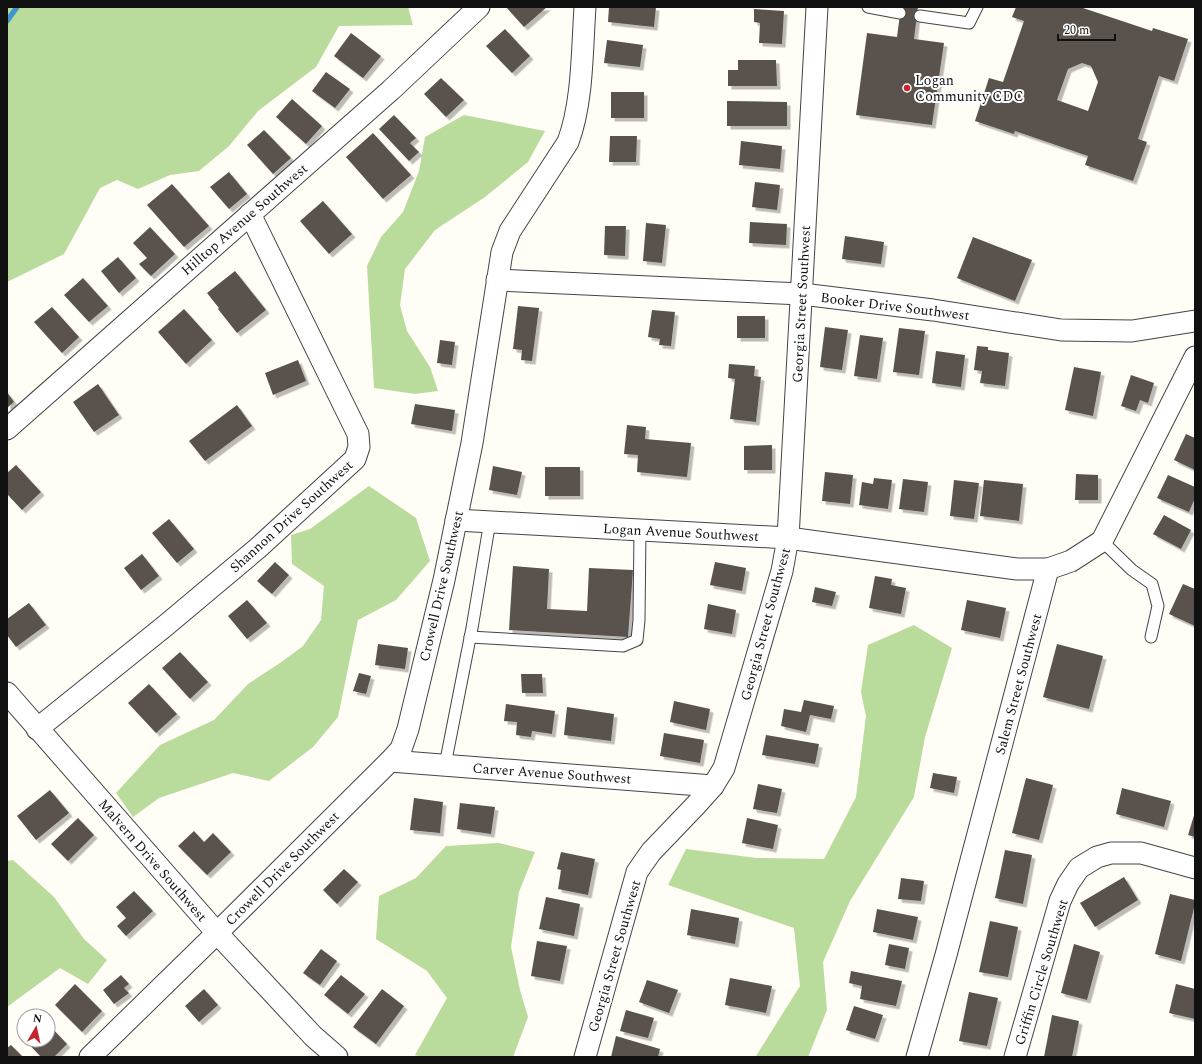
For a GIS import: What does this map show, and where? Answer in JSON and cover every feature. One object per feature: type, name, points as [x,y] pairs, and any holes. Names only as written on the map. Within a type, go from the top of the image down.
[{"type":"street","name":"Hilltop Avenue Southwest","points":[[7,429],[391,90],[479,7]]},
{"type":"street","name":"Crowell Drive Southwest","points":[[90,1057],[217,933],[401,749],[408,729],[444,580],[472,443],[502,252],[510,231],[568,142],[574,126],[581,75],[585,7]]},
{"type":"street","name":"Georgia Street Southwest","points":[[585,1057],[637,872],[650,852],[713,786],[724,768],[782,571],[788,538],[817,7]]},
{"type":"street","name":"Shannon Drive Southwest","points":[[37,729],[166,626],[258,548],[355,460],[359,447],[358,434],[250,214]]},
{"type":"street","name":"Booker Drive Southwest","points":[[497,280],[802,294],[933,310],[1061,330],[1132,331],[1193,322]]},
{"type":"street","points":[[1193,322],[1195,352]]},
{"type":"street","points":[[1048,569],[1071,561],[1102,541],[1195,357]]},
{"type":"street","name":"Logan Avenue Southwest","points":[[456,520],[788,538],[1017,569],[1048,569]]},
{"type":"street","name":"Salem Street Southwest","points":[[917,1057],[946,956],[1048,569]]},
{"type":"street","name":"Malvern Drive Southwest","points":[[7,694],[217,933],[313,1036],[337,1057]]},
{"type":"street","name":"Carver Avenue Southwest","points":[[390,761],[713,786]]},
{"type":"street","name":"Griffin Circle Southwest","points":[[1015,1057],[1060,901],[1068,884],[1079,868],[1097,857],[1111,853],[1141,853],[1195,868]]},
{"type":"lane","points":[[868,7],[900,13]]},
{"type":"lane","points":[[920,16],[969,23],[977,7]]},
{"type":"lane","points":[[445,765],[470,638],[490,522]]},
{"type":"lane","points":[[470,638],[623,646],[637,640],[639,620],[640,530]]},
{"type":"lane","points":[[1102,541],[1132,570],[1152,584],[1158,606],[1151,637]]},
{"type":"green space","points":[[7,7],[408,7],[413,25],[339,26],[316,67],[258,111],[229,146],[199,171],[170,175],[138,189],[117,180],[100,188],[64,254],[7,282]]},
{"type":"green space","points":[[464,115],[545,131],[528,162],[485,197],[435,230],[405,269],[400,305],[407,331],[430,367],[438,391],[415,394],[374,388],[367,266],[381,237],[403,212],[419,171],[425,137]]},
{"type":"green space","points":[[369,486],[416,518],[430,561],[396,600],[358,620],[338,717],[313,747],[269,781],[233,773],[159,798],[133,817],[116,793],[160,745],[214,720],[248,684],[303,646],[321,620],[324,586],[292,564],[291,535],[310,529]]},
{"type":"green space","points":[[914,625],[952,648],[925,737],[914,797],[850,901],[823,962],[827,1010],[808,1057],[757,1057],[756,1056],[800,986],[794,928],[668,885],[686,849],[757,858],[824,859],[856,797],[866,716],[861,692],[868,645]]},
{"type":"green space","points":[[499,843],[535,852],[519,892],[511,947],[520,990],[528,1017],[513,1057],[421,1057],[415,1055],[447,998],[427,971],[376,939],[379,896],[416,878],[446,846]]},
{"type":"green space","points":[[13,860],[54,897],[84,939],[107,960],[88,984],[60,968],[7,1007],[7,861]]},
{"type":"building","points":[[506,7],[547,7],[524,27]]},
{"type":"building","points":[[609,7],[656,7],[654,27],[608,22]]},
{"type":"building","points":[[901,7],[918,7],[914,39],[944,43],[932,125],[856,115],[867,33],[897,37]]},
{"type":"building","points":[[1016,7],[1080,7],[1152,31],[1153,28],[1188,39],[1174,81],[1159,76],[1138,139],[1147,142],[1133,181],[1085,165],[1088,156],[1015,131],[1014,134],[975,121],[989,78],[1003,82],[1024,21],[1012,17]],"holes":[[[1082,63],[1091,66],[1098,82],[1088,111],[1057,100],[1068,69]]]},
{"type":"building","points":[[754,9],[784,11],[782,44],[759,43],[760,23],[754,22]]},
{"type":"building","points":[[505,29],[530,56],[512,73],[486,46]]},
{"type":"building","points":[[351,33],[381,56],[363,78],[334,56]]},
{"type":"building","points":[[607,40],[643,45],[640,67],[604,63]]},
{"type":"building","points":[[738,60],[776,60],[777,86],[728,86],[728,70],[738,70]]},
{"type":"building","points":[[326,72],[350,89],[335,108],[312,91]]},
{"type":"building","points":[[441,78],[464,100],[446,117],[424,94]]},
{"type":"building","points":[[611,92],[644,92],[644,118],[611,118]]},
{"type":"building","points":[[292,99],[322,126],[306,144],[276,117]]},
{"type":"building","points":[[727,101],[787,102],[787,126],[727,126]]},
{"type":"building","points":[[394,115],[416,138],[410,143],[419,152],[409,161],[379,129]]},
{"type":"building","points":[[264,130],[291,158],[273,174],[247,145]]},
{"type":"building","points":[[373,133],[411,175],[383,199],[346,157]]},
{"type":"building","points":[[610,136],[637,136],[636,162],[609,162]]},
{"type":"building","points":[[741,141],[782,146],[780,169],[739,165]]},
{"type":"building","points":[[229,172],[247,194],[229,209],[210,187]]},
{"type":"building","points":[[755,182],[780,185],[777,210],[752,207]]},
{"type":"building","points":[[172,184],[209,226],[184,247],[147,205]]},
{"type":"building","points":[[323,201],[352,234],[329,254],[300,221]]},
{"type":"building","points":[[750,222],[787,224],[786,245],[749,243]]},
{"type":"building","points":[[646,223],[666,225],[662,263],[643,261]]},
{"type":"building","points":[[605,226],[626,226],[625,256],[604,255]]},
{"type":"building","points":[[150,227],[175,254],[151,276],[139,264],[147,258],[133,243]]},
{"type":"building","points":[[845,236],[884,242],[881,264],[842,259]]},
{"type":"building","points":[[973,237],[1032,260],[1015,301],[957,278]]},
{"type":"building","points":[[118,257],[136,278],[119,293],[101,271]]},
{"type":"building","points":[[235,271],[266,310],[237,333],[207,293]]},
{"type":"building","points":[[83,278],[108,306],[89,322],[64,295]]},
{"type":"building","points":[[518,306],[539,308],[532,361],[521,360],[522,350],[513,349]]},
{"type":"building","points":[[52,307],[79,337],[62,353],[34,322]]},
{"type":"building","points":[[184,309],[212,340],[186,364],[158,332]]},
{"type":"building","points":[[652,310],[675,312],[671,346],[659,345],[660,339],[648,337]]},
{"type":"building","points":[[737,316],[765,316],[765,338],[737,338]]},
{"type":"building","points":[[825,327],[848,330],[842,370],[820,367]]},
{"type":"building","points":[[899,328],[925,331],[919,375],[893,372]]},
{"type":"building","points":[[860,335],[883,338],[877,379],[854,376]]},
{"type":"building","points":[[440,340],[455,342],[452,365],[437,363]]},
{"type":"building","points":[[977,346],[988,347],[988,350],[1009,353],[1005,386],[980,383],[982,371],[974,370]]},
{"type":"building","points":[[936,351],[965,355],[961,387],[932,383]]},
{"type":"building","points":[[298,360],[306,381],[273,395],[265,373]]},
{"type":"building","points":[[729,364],[755,366],[754,376],[761,377],[756,422],[730,419],[735,379],[728,378]]},
{"type":"building","points":[[1074,367],[1101,372],[1093,416],[1065,410]]},
{"type":"building","points":[[1131,375],[1154,383],[1148,403],[1140,400],[1136,411],[1121,406]]},
{"type":"building","points":[[98,384],[119,415],[94,432],[73,402]]},
{"type":"building","points":[[7,392],[14,402],[7,408]]},
{"type":"building","points":[[415,404],[455,410],[452,431],[411,424]]},
{"type":"building","points":[[237,405],[252,426],[205,461],[189,441]]},
{"type":"building","points":[[627,425],[646,427],[645,439],[691,443],[687,477],[637,472],[638,455],[624,454]]},
{"type":"building","points":[[1186,434],[1195,438],[1195,470],[1174,460]]},
{"type":"building","points":[[772,445],[772,470],[744,470],[744,446]]},
{"type":"building","points":[[16,465],[41,492],[22,510],[8,495],[7,496],[7,473]]},
{"type":"building","points":[[493,466],[522,472],[517,495],[489,490]]},
{"type":"building","points":[[545,467],[580,467],[580,496],[545,496]]},
{"type":"building","points":[[825,472],[853,475],[850,504],[822,501]]},
{"type":"building","points":[[1076,474],[1098,475],[1098,500],[1075,500]]},
{"type":"building","points":[[1168,475],[1195,487],[1195,498],[1189,512],[1157,498]]},
{"type":"building","points":[[874,478],[892,480],[888,509],[859,505],[862,482],[873,484]]},
{"type":"building","points":[[903,479],[928,482],[924,512],[899,509]]},
{"type":"building","points":[[954,480],[979,483],[974,519],[950,516]]},
{"type":"building","points":[[984,480],[1023,484],[1019,521],[980,516]]},
{"type":"building","points":[[1164,515],[1191,530],[1181,549],[1153,534]]},
{"type":"building","points":[[169,519],[194,549],[177,563],[152,533]]},
{"type":"building","points":[[142,554],[159,576],[141,590],[124,568]]},
{"type":"building","points":[[275,562],[289,575],[272,594],[257,581]]},
{"type":"building","points":[[715,562],[746,568],[742,591],[710,585]]},
{"type":"building","points":[[513,566],[549,569],[547,609],[587,611],[589,568],[633,570],[628,637],[509,630]]},
{"type":"building","points":[[875,576],[892,579],[891,585],[906,588],[901,614],[869,608]]},
{"type":"building","points":[[1183,584],[1195,589],[1195,626],[1169,614]]},
{"type":"building","points":[[815,587],[836,592],[832,606],[812,602]]},
{"type":"building","points":[[247,600],[267,623],[247,639],[228,616]]},
{"type":"building","points":[[967,600],[1006,608],[1000,638],[961,630]]},
{"type":"building","points":[[29,603],[46,625],[16,647],[7,635],[7,619]]},
{"type":"building","points":[[708,604],[736,610],[732,634],[704,629]]},
{"type":"building","points":[[378,644],[408,648],[405,669],[375,665]]},
{"type":"building","points":[[1057,644],[1103,656],[1089,709],[1043,697]]},
{"type":"building","points":[[180,652],[208,682],[190,699],[162,668]]},
{"type":"building","points":[[359,673],[371,676],[366,694],[353,691]]},
{"type":"building","points":[[521,674],[542,674],[543,693],[522,693]]},
{"type":"building","points":[[149,684],[177,714],[156,733],[128,703]]},
{"type":"building","points":[[804,700],[834,706],[831,719],[810,715],[806,732],[781,726],[784,709],[801,712]]},
{"type":"building","points":[[674,701],[710,709],[706,730],[670,722]]},
{"type":"building","points":[[506,704],[555,711],[552,734],[532,731],[531,737],[516,735],[517,722],[504,721]]},
{"type":"building","points":[[567,707],[614,714],[611,741],[564,735]]},
{"type":"building","points":[[664,733],[704,740],[700,763],[660,756]]},
{"type":"building","points":[[766,735],[819,744],[815,764],[762,755]]},
{"type":"building","points":[[933,773],[957,777],[954,793],[930,788]]},
{"type":"building","points":[[1026,778],[1053,785],[1039,840],[1012,833]]},
{"type":"building","points":[[758,784],[782,789],[777,813],[753,809]]},
{"type":"building","points":[[1122,788],[1171,801],[1164,827],[1116,814]]},
{"type":"building","points":[[50,790],[69,813],[36,840],[17,816]]},
{"type":"building","points":[[414,798],[443,802],[440,833],[410,830]]},
{"type":"building","points":[[460,803],[495,807],[491,834],[457,829]]},
{"type":"building","points":[[1195,812],[1195,837],[1188,835]]},
{"type":"building","points":[[78,818],[94,835],[68,861],[51,844]]},
{"type":"building","points":[[747,818],[778,825],[773,849],[742,843]]},
{"type":"building","points":[[194,831],[204,842],[213,833],[231,852],[207,875],[178,846]]},
{"type":"building","points":[[1005,850],[1032,855],[1023,904],[995,898]]},
{"type":"building","points":[[561,852],[595,859],[588,895],[558,889],[561,870],[557,869]]},
{"type":"building","points":[[344,869],[358,882],[337,904],[323,890]]},
{"type":"building","points":[[1124,877],[1138,900],[1095,927],[1080,903]]},
{"type":"building","points":[[901,878],[924,881],[921,901],[898,899]]},
{"type":"building","points":[[134,891],[153,911],[126,936],[117,926],[126,918],[116,907]]},
{"type":"building","points":[[1170,894],[1195,900],[1181,961],[1155,954]]},
{"type":"building","points":[[546,897],[580,904],[574,936],[539,929]]},
{"type":"building","points":[[691,909],[739,918],[735,944],[687,935]]},
{"type":"building","points":[[877,909],[918,917],[913,940],[873,932]]},
{"type":"building","points":[[990,921],[1018,927],[1008,977],[979,972]]},
{"type":"building","points":[[537,941],[567,946],[560,981],[531,976]]},
{"type":"building","points":[[889,944],[909,948],[905,969],[885,965]]},
{"type":"building","points":[[1074,944],[1100,952],[1087,1000],[1061,993]]},
{"type":"building","points":[[321,949],[337,961],[320,985],[303,973]]},
{"type":"building","points":[[851,971],[902,981],[896,1006],[860,999],[862,986],[849,983]]},
{"type":"building","points":[[121,975],[129,984],[124,988],[129,993],[114,1004],[103,990]]},
{"type":"building","points":[[341,975],[365,994],[348,1014],[324,995]]},
{"type":"building","points":[[730,978],[772,986],[766,1013],[725,1005]]},
{"type":"building","points":[[647,980],[678,990],[669,1013],[639,1002]]},
{"type":"building","points":[[75,984],[102,1011],[82,1032],[55,1005]]},
{"type":"building","points":[[1176,984],[1195,989],[1195,1019],[1169,1013]]},
{"type":"building","points":[[204,989],[218,1005],[199,1022],[185,1006]]},
{"type":"building","points":[[382,989],[404,1006],[376,1044],[353,1027]]},
{"type":"building","points":[[969,992],[998,998],[987,1046],[959,1041]]},
{"type":"building","points":[[854,1006],[883,1015],[875,1039],[846,1030]]},
{"type":"building","points":[[626,1010],[654,1018],[648,1038],[620,1031]]},
{"type":"building","points":[[1052,1015],[1079,1021],[1072,1057],[1044,1057]]},
{"type":"building","points":[[56,1032],[67,1044],[54,1057],[41,1057],[33,1048],[56,1048]]},
{"type":"building","points":[[616,1036],[660,1049],[658,1057],[611,1057]]},
{"type":"building","points":[[11,1045],[23,1057],[7,1057],[7,1048]]},
{"type":"waterway","points":[[7,21],[17,7]]},
{"type":"place","name":"Logan Community CDC","points":[[907,88]]}]
